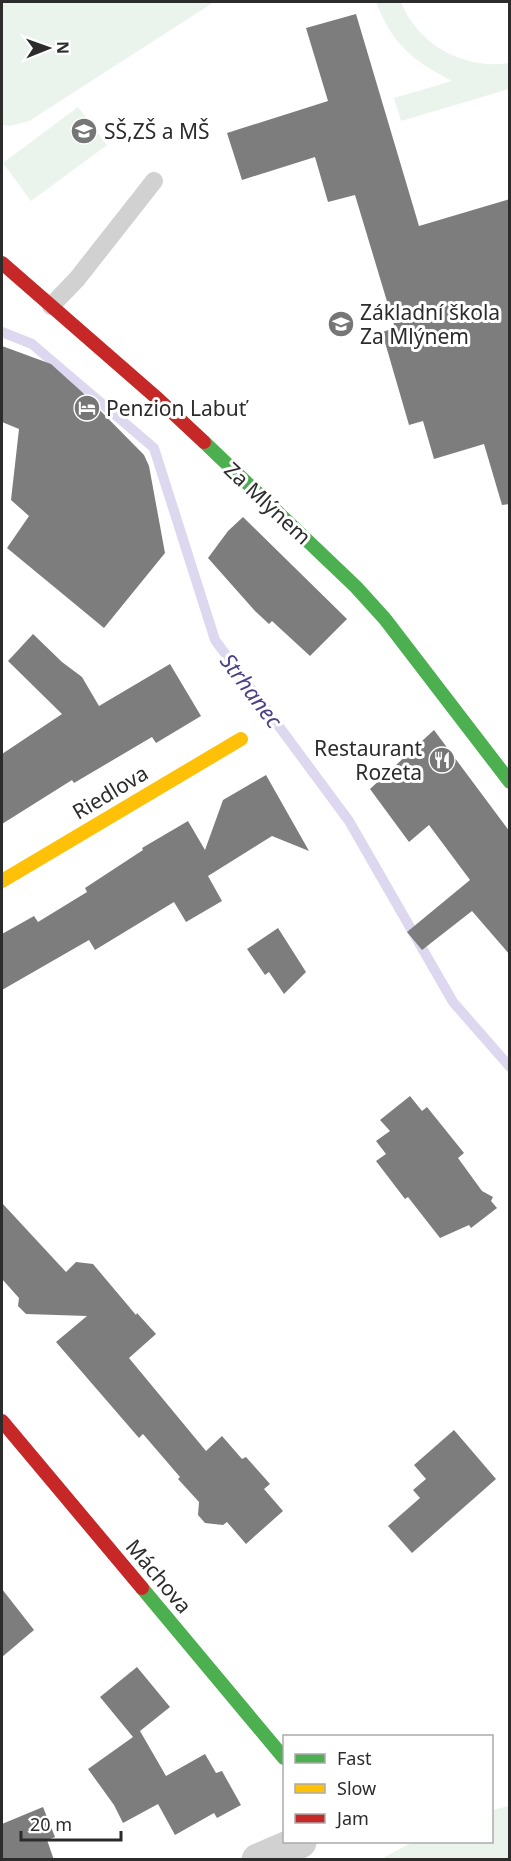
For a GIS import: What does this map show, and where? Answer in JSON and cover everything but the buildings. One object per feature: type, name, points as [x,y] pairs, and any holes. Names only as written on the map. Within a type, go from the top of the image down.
[{"type":"street","name":"Za Mlýnem","points":[[2,263],[158,399],[356,587],[385,619],[507,776]]},
{"type":"street","name":"Riedlova","points":[[2,881],[241,739]]},
{"type":"street","name":"Máchova","points":[[2,1421],[283,1756]]},
{"type":"street","points":[[258,1860],[298,1843]]},
{"type":"lane","points":[[51,306],[77,279],[154,181]]},
{"type":"shaded area","points":[[2,2],[214,2],[29,121],[10,126],[2,125]]},
{"type":"shaded area","points":[[376,2],[401,2],[419,31],[444,51],[476,62],[509,63],[509,89],[401,121],[394,98],[452,81],[405,50],[389,30]]},
{"type":"shaded area","points":[[78,107],[107,145],[31,201],[3,163]]},
{"type":"shaded area","points":[[509,1806],[509,1859],[381,1859],[411,1843],[493,1843],[493,1810]]},
{"type":"waterway","name":"Strhanec","points":[[2,332],[32,344],[154,448],[215,640],[349,821],[453,1002],[510,1067]]},
{"type":"traffic: fast","points":[[204,442],[356,587],[385,619],[510,782]]},
{"type":"traffic: fast","points":[[142,1588],[283,1757]]},
{"type":"traffic: slow","points":[[2,881],[241,739]]},
{"type":"traffic: jam","points":[[2,263],[204,442]]},
{"type":"traffic: jam","points":[[2,1421],[142,1588]]},
{"type":"place","name":"SŠ,ZŠ a MŠ","points":[[84,131]]},
{"type":"place","name":"Základní škola Za Mlýnem","points":[[341,324]]},
{"type":"place","name":"Penzion Labuť","points":[[87,408]]},
{"type":"place","name":"Restaurant Rozeta","points":[[442,760]]}]
